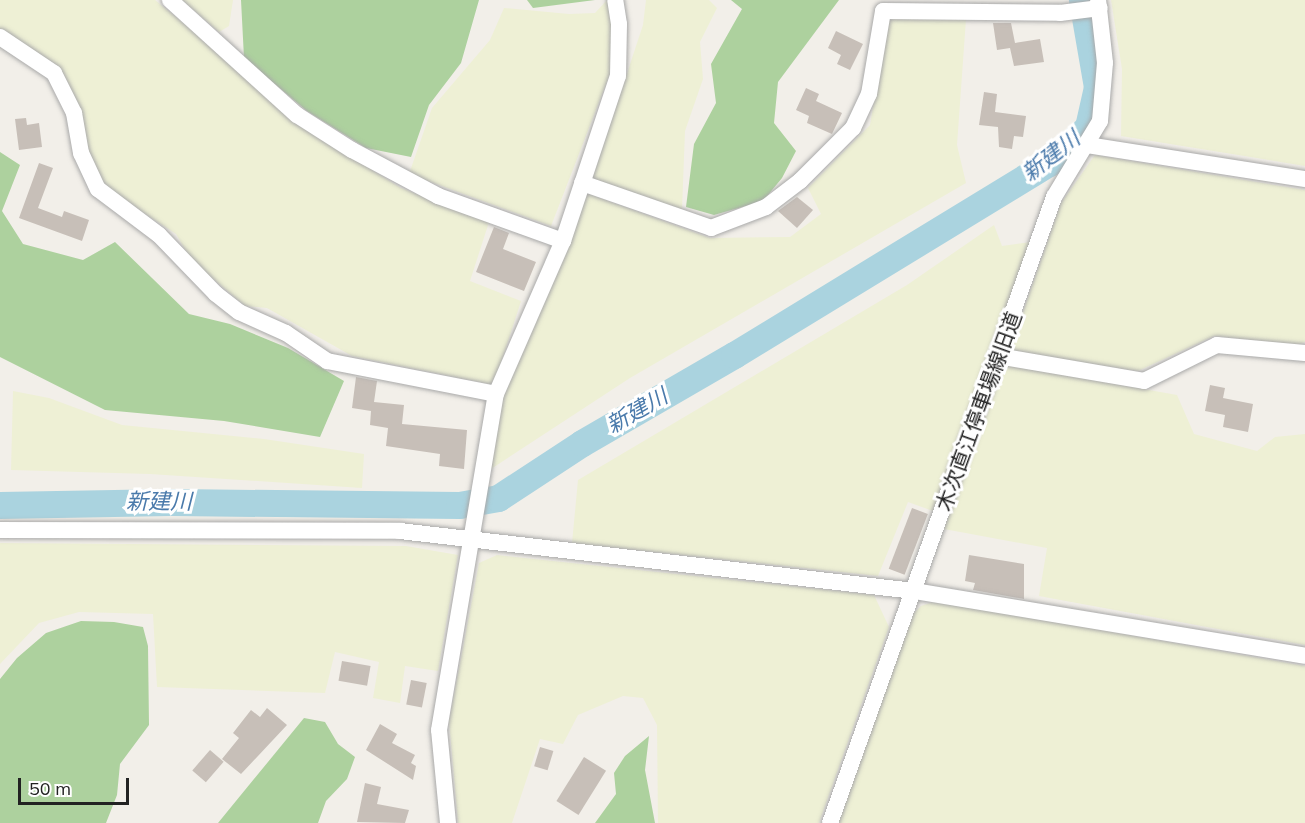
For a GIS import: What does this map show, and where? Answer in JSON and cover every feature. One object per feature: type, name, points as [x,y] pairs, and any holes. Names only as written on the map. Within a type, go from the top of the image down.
[{"type":"street","points":[[170,0],[297,115],[352,150],[438,196],[563,241]]},
{"type":"street","points":[[448,823],[439,730],[496,394],[563,241],[618,76],[619,24],[615,0]]},
{"type":"street","points":[[582,183],[711,228],[766,207],[800,182],[853,128],[869,94],[883,11],[1060,13],[1099,4]]},
{"type":"street","name":"木次直江停車場線旧道","points":[[830,823],[1054,197],[1100,121],[1104,97],[1099,4]]},
{"type":"street","points":[[0,37],[54,73],[74,113],[81,153],[98,189],[159,235],[216,294],[239,312],[286,333],[327,361],[496,394]]},
{"type":"street","points":[[1087,145],[1305,179]]},
{"type":"street","points":[[998,356],[1144,381],[1217,345],[1305,353]]},
{"type":"street","points":[[0,530],[472,533],[914,591],[1305,656]]},
{"type":"green space","points":[[0,0],[155,0],[208,43],[299,125],[401,188],[489,222],[470,281],[521,301],[494,385],[352,356],[267,308],[245,306],[191,260],[176,234],[104,187],[86,153],[68,83],[55,64],[0,30]]},
{"type":"green space","points":[[182,0],[233,0],[229,26],[219,32]]},
{"type":"green space","points":[[241,0],[479,0],[461,63],[429,105],[411,157],[366,148],[307,111],[244,58]]},
{"type":"green space","points":[[527,0],[595,0],[533,8]]},
{"type":"green space","points":[[607,0],[615,21],[615,61],[551,226],[409,174],[432,108],[490,40],[504,8],[569,14],[595,13]]},
{"type":"green space","points":[[646,0],[709,0],[717,8],[700,42],[703,79],[685,131],[682,210],[592,179],[643,25]]},
{"type":"green space","points":[[731,0],[839,0],[778,82],[774,123],[796,151],[782,178],[763,201],[714,215],[686,207],[694,144],[716,103],[711,64],[742,9]]},
{"type":"green space","points":[[1111,0],[1305,0],[1305,166],[1121,136],[1122,69]]},
{"type":"green space","points":[[888,17],[966,19],[957,145],[966,183],[630,378],[491,469],[502,396],[586,193],[710,238],[790,237],[821,214],[808,188],[870,125]]},
{"type":"green space","points":[[0,152],[20,165],[2,211],[23,244],[83,260],[115,242],[189,314],[230,324],[288,348],[344,381],[320,437],[224,421],[105,410],[0,357]]},
{"type":"green space","points":[[1095,155],[1305,190],[1305,342],[1297,345],[1214,336],[1138,371],[1009,352],[1061,203]]},
{"type":"green space","points":[[994,225],[1002,246],[1031,242],[933,511],[908,502],[878,576],[572,543],[578,480],[907,285]]},
{"type":"green space","points":[[1004,364],[1177,395],[1194,434],[1257,451],[1275,437],[1305,434],[1305,645],[1039,596],[1047,548],[944,529]]},
{"type":"green space","points":[[13,391],[49,398],[122,425],[264,439],[364,454],[362,488],[150,474],[11,470]]},
{"type":"green space","points":[[0,543],[406,546],[458,555],[438,671],[405,666],[400,703],[373,698],[379,662],[335,652],[325,693],[157,687],[153,614],[79,612],[39,623],[0,664]]},
{"type":"green space","points":[[497,555],[874,595],[889,627],[819,823],[658,823],[657,725],[643,698],[623,696],[578,715],[563,744],[540,739],[512,823],[458,823],[449,721],[479,563]]},
{"type":"green space","points":[[936,601],[1305,666],[1305,823],[836,823],[908,619],[921,606]]},
{"type":"green space","points":[[81,621],[114,622],[143,627],[148,646],[149,725],[120,764],[117,795],[106,823],[0,823],[0,679],[17,658],[46,633]]},
{"type":"green space","points":[[304,718],[325,722],[338,744],[355,757],[347,779],[326,801],[318,823],[218,823]]},
{"type":"green space","points":[[649,736],[645,770],[655,823],[595,823],[616,794],[614,773],[625,756]]},
{"type":"building","points":[[993,23],[1011,23],[1015,43],[1040,39],[1044,62],[1014,66],[1010,48],[997,50]]},
{"type":"building","points":[[836,31],[863,44],[850,70],[837,64],[841,55],[828,48]]},
{"type":"building","points":[[806,88],[819,94],[816,101],[842,113],[832,134],[807,123],[809,116],[796,110]]},
{"type":"building","points":[[984,92],[997,94],[995,112],[1026,116],[1023,137],[1014,136],[1012,149],[999,147],[998,127],[979,125]]},
{"type":"building","points":[[26,118],[27,125],[39,123],[42,147],[19,150],[15,119]]},
{"type":"building","points":[[39,163],[53,168],[38,208],[62,217],[64,211],[89,220],[82,241],[19,218]]},
{"type":"building","points":[[797,197],[813,210],[797,228],[778,211]]},
{"type":"building","points":[[494,227],[509,233],[503,249],[536,262],[524,291],[476,272]]},
{"type":"building","points":[[356,377],[377,381],[374,402],[404,405],[402,424],[467,430],[464,469],[439,466],[440,454],[386,446],[388,428],[370,425],[371,411],[352,408]]},
{"type":"building","points":[[1210,385],[1225,388],[1223,398],[1253,404],[1248,432],[1223,427],[1225,415],[1205,411]]},
{"type":"building","points":[[912,508],[928,514],[905,575],[889,569]]},
{"type":"building","points":[[969,555],[1024,564],[1024,599],[973,590],[975,583],[965,581]]},
{"type":"building","points":[[342,661],[371,666],[367,686],[339,681]]},
{"type":"building","points":[[411,680],[427,683],[422,708],[406,705]]},
{"type":"building","points":[[267,708],[287,725],[241,774],[222,759],[239,738],[233,733],[251,710],[260,717]]},
{"type":"building","points":[[380,724],[397,734],[392,743],[415,755],[411,763],[416,766],[413,780],[366,750]]},
{"type":"building","points":[[540,747],[553,751],[548,770],[534,766]]},
{"type":"building","points":[[210,750],[224,762],[206,782],[192,770]]},
{"type":"building","points":[[584,757],[606,771],[578,815],[556,801]]},
{"type":"building","points":[[365,783],[381,787],[377,804],[409,810],[405,823],[357,822]]},
{"type":"waterway","name":"新建川","points":[[0,505],[171,502],[459,505],[498,498],[582,443],[734,355],[1049,163],[1088,127],[1097,87],[1082,0]]}]
